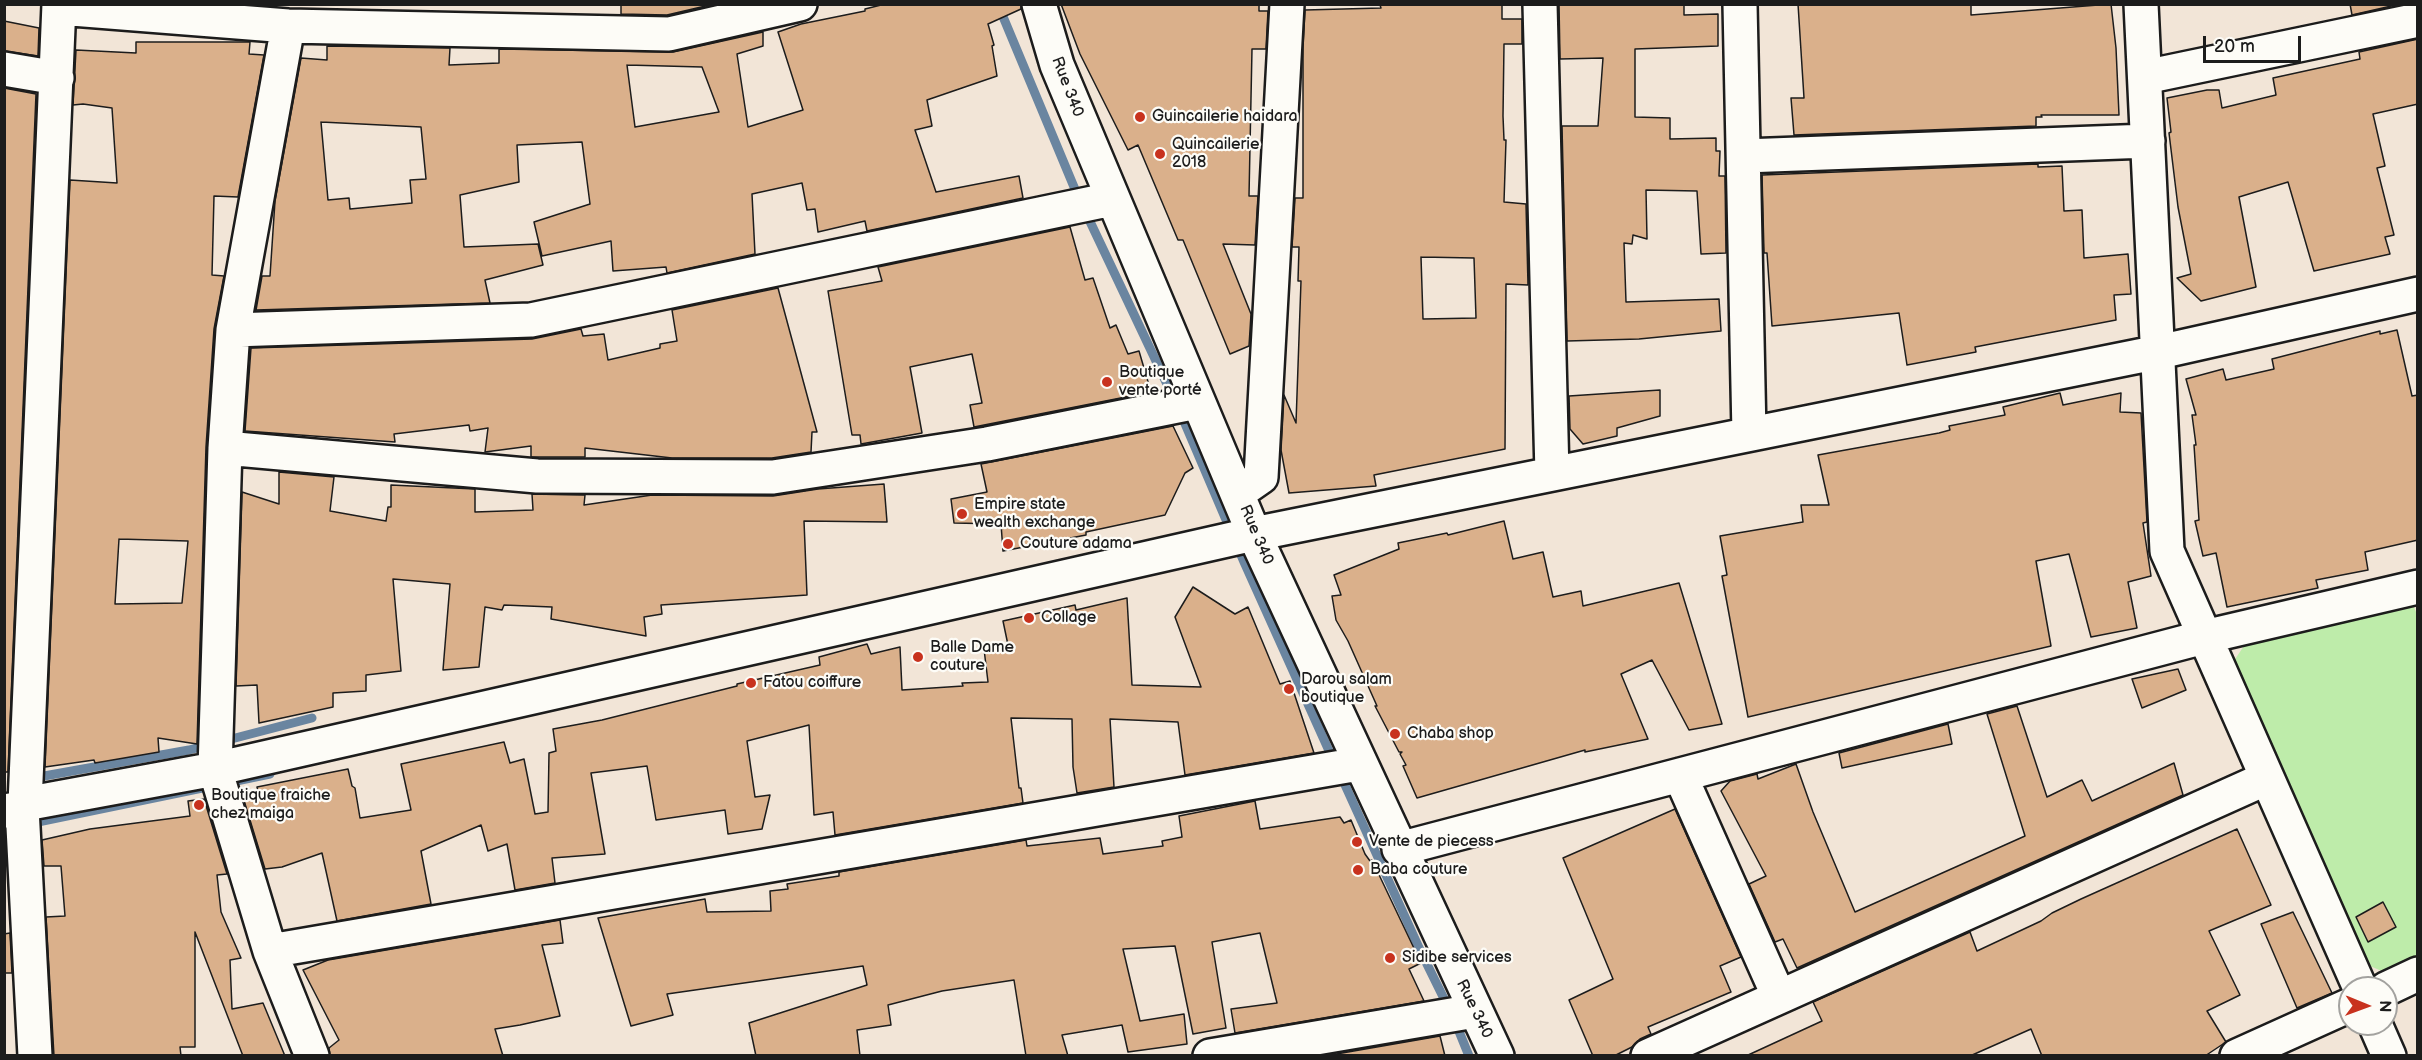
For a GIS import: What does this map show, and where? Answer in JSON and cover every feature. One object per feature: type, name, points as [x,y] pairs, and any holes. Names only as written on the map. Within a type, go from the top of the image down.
[{"type":"street","points":[[35,1056],[17,808],[59,6],[288,26],[669,34],[800,4]]},
{"type":"street","name":"Rue 340","points":[[1039,4],[1057,65],[1254,534],[1359,764],[1497,1056]]},
{"type":"street","points":[[1238,493],[1261,477],[1287,4]]},
{"type":"street","points":[[1540,4],[1552,474]]},
{"type":"street","points":[[1740,4],[1749,434]]},
{"type":"street","points":[[2141,4],[2167,551],[2355,976]]},
{"type":"street","points":[[2145,77],[2418,20]]},
{"type":"street","points":[[288,26],[233,330],[225,448],[215,769],[270,951],[312,1056]]},
{"type":"street","points":[[4,69],[57,78]]},
{"type":"street","points":[[1744,156],[2148,141]]},
{"type":"street","points":[[233,330],[531,320],[1112,199]]},
{"type":"street","points":[[17,808],[215,769],[1254,534],[2159,352],[2418,294]]},
{"type":"street","points":[[225,448],[537,476],[773,477],[987,444],[1197,402]]},
{"type":"street","points":[[1399,849],[2204,637],[2418,587]]},
{"type":"street","points":[[270,951],[1359,764]]},
{"type":"street","points":[[1680,775],[1779,997]]},
{"type":"street","points":[[1648,1056],[2267,778]]},
{"type":"street","points":[[2398,983],[2418,974]]},
{"type":"street","points":[[2236,1056],[2338,1010]]},
{"type":"street","points":[[1210,1056],[1279,1050],[1475,1011]]},
{"type":"street","points":[[2380,1036],[2389,1056]]},
{"type":"green space","points":[[2412,602],[2418,617],[2417,955],[2384,972],[2363,963],[2229,668],[2248,640]]},
{"type":"building","points":[[621,4],[714,4],[667,15],[621,14]]},
{"type":"building","points":[[885,4],[1021,4],[1021,9],[988,24],[994,45],[992,46],[997,76],[927,100],[932,126],[915,130],[936,192],[1019,176],[1023,198],[867,231],[865,221],[818,232],[815,209],[807,210],[802,183],[752,194],[755,254],[667,273],[666,267],[613,271],[611,241],[542,256],[534,222],[590,204],[582,142],[517,145],[519,182],[460,195],[464,247],[538,244],[543,265],[485,280],[490,303],[256,310],[262,276],[270,276],[275,201],[301,58],[327,60],[327,46],[450,48],[449,65],[499,63],[499,49],[673,52],[763,32],[763,46],[737,54],[748,127],[803,110],[778,32],[801,24],[865,11],[865,9]],"holes":[[[627,65],[702,67],[719,112],[635,127]],[[321,122],[421,127],[426,179],[410,180],[412,203],[350,209],[349,198],[328,200]]]},
{"type":"building","points":[[1061,4],[1259,4],[1259,11],[1268,11],[1266,49],[1252,49],[1249,196],[1258,196],[1255,245],[1223,244],[1251,314],[1249,346],[1230,354],[1183,240],[1178,240],[1138,145],[1128,150],[1080,54]]},
{"type":"building","points":[[1502,4],[1502,19],[1522,19],[1522,44],[1504,44],[1503,116],[1504,140],[1506,140],[1504,202],[1526,204],[1528,285],[1506,284],[1505,449],[1374,475],[1376,486],[1289,493],[1281,450],[1284,395],[1296,423],[1301,281],[1298,281],[1299,247],[1292,247],[1295,198],[1303,198],[1305,10],[1381,8],[1380,5]],"holes":[[[1421,257],[1474,258],[1476,318],[1423,319]]]},
{"type":"building","points":[[1559,4],[1684,4],[1684,15],[1718,14],[1718,46],[1635,49],[1635,117],[1670,118],[1670,139],[1716,138],[1716,151],[1720,151],[1719,176],[1725,176],[1726,253],[1701,254],[1697,191],[1646,190],[1647,239],[1633,235],[1632,244],[1624,243],[1626,302],[1719,299],[1721,331],[1639,339],[1567,341],[1562,126],[1598,126],[1603,58],[1560,59]]},
{"type":"building","points":[[1798,4],[1971,4],[1971,15],[2111,4],[2116,48],[2119,115],[2041,115],[2042,117],[2036,117],[2036,126],[1794,135],[1791,98],[1804,98]]},
{"type":"building","points":[[2350,4],[2400,4],[2352,15]]},
{"type":"building","points":[[4,21],[39,28],[38,56],[4,51]]},
{"type":"building","points":[[2418,39],[2418,104],[2373,114],[2385,166],[2377,168],[2394,235],[2385,237],[2390,254],[2314,271],[2288,182],[2239,197],[2256,287],[2201,301],[2177,278],[2191,274],[2178,207],[2167,98],[2207,90],[2219,90],[2222,108],[2276,95],[2273,78],[2360,59],[2359,52]]},
{"type":"building","points":[[136,42],[250,42],[249,54],[264,55],[238,197],[214,196],[212,275],[224,276],[214,329],[206,447],[197,744],[158,738],[159,752],[95,763],[94,760],[45,767],[70,180],[117,183],[112,108],[73,105],[76,50],[136,53]],"holes":[[[119,539],[188,541],[182,603],[115,604]]]},
{"type":"building","points":[[4,88],[36,94],[8,772],[4,772]]},
{"type":"building","points":[[2038,164],[2038,167],[2062,166],[2064,211],[2082,210],[2084,258],[2128,254],[2131,294],[2114,295],[2116,320],[1975,347],[1976,352],[1907,365],[1899,313],[1772,326],[1767,253],[1764,253],[1762,175]]},
{"type":"building","points":[[1070,227],[1085,280],[1093,278],[1110,328],[1116,325],[1128,354],[1139,351],[1151,392],[974,427],[970,405],[982,403],[972,354],[910,367],[922,433],[861,444],[860,435],[852,435],[828,291],[882,281],[878,267]]},
{"type":"building","points":[[778,288],[817,432],[812,432],[811,452],[772,458],[672,458],[585,448],[585,457],[531,457],[531,446],[485,452],[488,428],[470,431],[469,425],[394,434],[395,442],[245,431],[251,348],[532,339],[581,329],[583,336],[604,334],[608,360],[660,348],[660,344],[677,341],[672,310]]},
{"type":"building","points":[[2397,330],[2412,396],[2418,395],[2418,540],[2365,552],[2368,570],[2316,580],[2318,588],[2227,607],[2216,553],[2203,556],[2195,521],[2199,520],[2194,445],[2196,445],[2192,415],[2196,415],[2186,379],[2223,369],[2226,380],[2274,369],[2272,359],[2380,331],[2380,334]]},
{"type":"building","points":[[1660,390],[1660,416],[1617,428],[1617,436],[1583,444],[1570,429],[1569,396]]},
{"type":"building","points":[[2060,393],[2063,405],[2121,393],[2120,412],[2141,413],[2147,522],[2143,523],[2151,576],[2128,582],[2137,628],[2091,637],[2069,554],[2036,561],[2051,646],[1748,717],[1722,576],[1727,575],[1720,536],[1803,522],[1801,505],[1829,505],[1818,455],[1939,433],[1950,430],[1949,426],[2005,415],[2003,407]]},
{"type":"building","points":[[1173,426],[1193,468],[1185,473],[1165,515],[1086,532],[1086,535],[1003,551],[1001,524],[954,523],[951,499],[987,492],[981,464]]},
{"type":"building","points":[[279,472],[334,477],[330,511],[386,521],[388,507],[391,507],[391,485],[475,489],[475,512],[533,510],[532,494],[585,495],[584,505],[652,495],[773,496],[818,489],[884,484],[887,522],[804,521],[807,595],[661,605],[662,614],[644,617],[646,636],[551,619],[552,607],[504,605],[502,610],[485,607],[479,667],[443,670],[450,584],[393,579],[401,671],[366,675],[366,691],[333,693],[333,707],[259,723],[257,685],[236,686],[242,492],[279,504]]},
{"type":"building","points":[[1504,521],[1513,559],[1543,552],[1553,597],[1581,591],[1583,606],[1679,583],[1722,724],[1689,730],[1652,660],[1621,674],[1648,739],[1585,752],[1585,750],[1417,798],[1403,766],[1406,765],[1400,754],[1402,752],[1399,752],[1375,706],[1377,706],[1348,641],[1336,620],[1332,596],[1341,595],[1334,575],[1399,549],[1398,543],[1447,533],[1448,535]]},
{"type":"building","points":[[1193,587],[1235,614],[1248,607],[1280,684],[1290,681],[1314,753],[1185,775],[1178,722],[1110,719],[1114,787],[1077,793],[1073,767],[1072,719],[1011,718],[1019,788],[1021,788],[1023,803],[835,835],[833,812],[814,815],[809,725],[747,741],[755,797],[770,795],[762,829],[728,834],[725,810],[656,820],[647,766],[591,773],[605,854],[552,858],[555,883],[515,890],[507,844],[488,851],[481,825],[421,851],[431,904],[337,921],[322,853],[282,867],[265,869],[242,794],[258,792],[257,787],[348,769],[352,786],[355,788],[360,818],[411,810],[401,764],[504,742],[510,763],[524,759],[535,814],[548,812],[549,753],[556,751],[553,729],[602,720],[737,686],[737,684],[820,665],[819,657],[867,644],[871,654],[900,647],[902,690],[988,682],[984,649],[1008,645],[1003,621],[1075,605],[1076,610],[1127,598],[1132,685],[1201,687],[1175,617]]},
{"type":"building","points":[[2178,669],[2186,690],[2142,708],[2132,679]]},
{"type":"building","points":[[2017,706],[2047,797],[2082,780],[2092,801],[2174,763],[2183,795],[1797,968],[1783,939],[1775,942],[1749,884],[1766,876],[1721,791],[1730,781],[1757,774],[1758,779],[1796,764],[1813,812],[1855,912],[2025,836],[1987,714]]},
{"type":"building","points":[[1948,724],[1952,744],[1842,768],[1839,753]]},
{"type":"building","points":[[204,799],[227,874],[217,875],[221,912],[241,958],[230,960],[232,1009],[263,1003],[285,1056],[243,1056],[195,932],[195,1047],[180,1047],[181,1056],[54,1056],[46,917],[65,916],[61,866],[44,866],[42,840],[90,829],[190,816],[188,801]]},
{"type":"building","points":[[1255,801],[1260,829],[1340,817],[1344,823],[1351,820],[1365,854],[1370,861],[1372,860],[1421,963],[1409,969],[1424,1001],[1235,1033],[1231,1009],[1277,1003],[1260,933],[1212,942],[1226,1028],[1193,1034],[1175,946],[1123,949],[1140,1021],[1184,1014],[1187,1044],[1128,1052],[1122,1025],[1062,1035],[1068,1056],[1026,1056],[1014,980],[942,991],[888,1005],[891,1025],[857,1030],[860,1056],[756,1056],[749,1023],[867,985],[863,966],[667,994],[673,1015],[631,1026],[598,918],[705,899],[707,912],[771,911],[770,891],[788,889],[787,884],[839,876],[839,872],[1026,840],[1027,846],[1100,838],[1103,854],[1163,846],[1162,841],[1182,837],[1179,816]]},
{"type":"building","points":[[1675,809],[1741,957],[1720,966],[1731,992],[1648,1027],[1651,1034],[1614,1056],[1593,1056],[1569,1000],[1613,979],[1563,858]]},
{"type":"building","points":[[2237,829],[2271,905],[2209,931],[2240,995],[2207,1011],[2226,1042],[2205,1056],[2042,1056],[2031,1029],[1970,1056],[1746,1056],[1822,1021],[1813,1002],[1970,932],[1977,951],[2081,899]]},
{"type":"building","points":[[2383,902],[2396,927],[2368,942],[2356,917]]},
{"type":"building","points":[[2293,912],[2332,993],[2297,1008],[2261,924]]},
{"type":"building","points":[[560,920],[563,943],[542,945],[560,1016],[495,1029],[503,1056],[330,1056],[329,1048],[339,1040],[303,970],[328,960]]},
{"type":"building","points":[[10,933],[12,973],[4,973],[4,934]]},
{"type":"building","points":[[1440,1036],[1445,1056],[1325,1056]]},
{"type":"waterway","points":[[999,7],[1079,199]]},
{"type":"waterway","points":[[1085,211],[1174,399]]},
{"type":"waterway","points":[[1180,412],[1244,562],[1334,762]]},
{"type":"waterway","points":[[33,778],[189,750],[312,718]]},
{"type":"waterway","points":[[4,829],[270,774]]},
{"type":"waterway","points":[[1340,774],[1469,1056]]},
{"type":"place","name":"Guincailerie haidara","points":[[1140,117]]},
{"type":"place","name":"Quincailerie 2018","points":[[1160,154]]},
{"type":"place","name":"Boutique vente porté","points":[[1107,382]]},
{"type":"place","name":"Empire state wealth exchange","points":[[962,514]]},
{"type":"place","name":"Couture adama","points":[[1008,544]]},
{"type":"place","name":"Collage","points":[[1029,618]]},
{"type":"place","name":"Balle Dame couture","points":[[918,657]]},
{"type":"place","name":"Fatou coiffure","points":[[751,683]]},
{"type":"place","name":"Darou salam boutique","points":[[1289,689]]},
{"type":"place","name":"Chaba shop","points":[[1395,734]]},
{"type":"place","name":"Boutique fraiche chez maiga","points":[[199,805]]},
{"type":"place","name":"Vente de piecess","points":[[1357,842]]},
{"type":"place","name":"Baba couture","points":[[1358,870]]},
{"type":"place","name":"Sidibe services","points":[[1390,958]]}]
